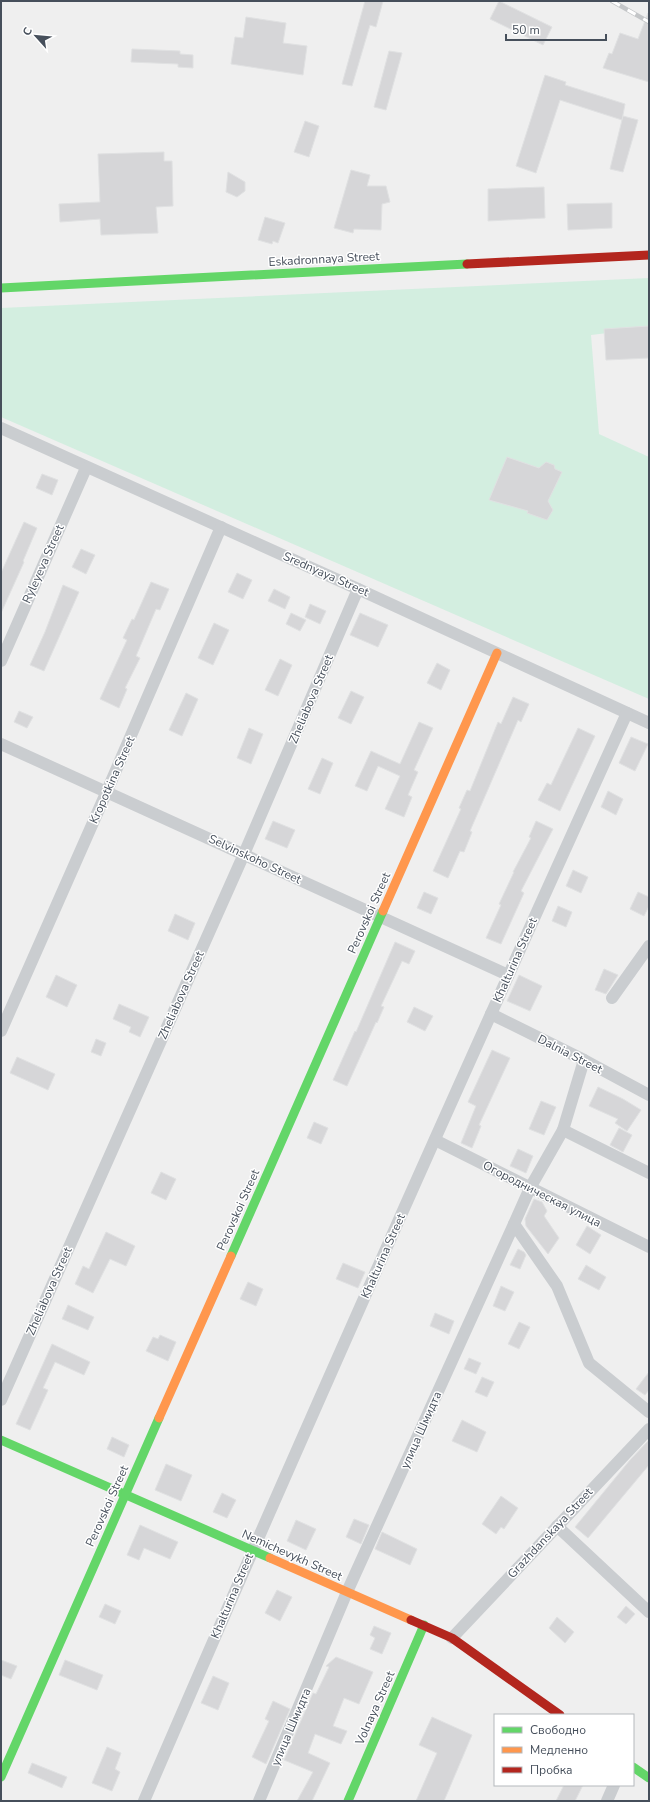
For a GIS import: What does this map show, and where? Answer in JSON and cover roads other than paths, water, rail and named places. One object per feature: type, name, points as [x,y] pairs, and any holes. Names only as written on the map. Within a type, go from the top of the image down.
[{"type":"street","name":"Eskadronnaya Street","points":[[1,288],[649,255]]},
{"type":"street","name":"Srednyaya Street","points":[[1,428],[86,468],[222,527],[649,723]]},
{"type":"street","name":"Ryleyeva Street","points":[[1,661],[86,468]]},
{"type":"street","name":"Kropotkina Street","points":[[1,1031],[222,527]]},
{"type":"street","name":"Zheliabova Street","points":[[1,1400],[244,854],[358,589]]},
{"type":"street","name":"Perovskoi Street","points":[[1,1777],[498,653]]},
{"type":"street","name":"Khalturina Street","points":[[144,1801],[252,1550],[434,1140],[627,713]]},
{"type":"street","name":"Selvinskoho Street","points":[[1,744],[107,791],[380,918],[508,975]]},
{"type":"street","points":[[612,998],[649,946]]},
{"type":"street","name":"Dalnia Street","points":[[491,1014],[584,1060],[649,1095]]},
{"type":"street","name":"улица Шмидта","points":[[259,1801],[348,1592],[530,1188],[564,1130],[584,1060]]},
{"type":"street","points":[[564,1130],[649,1173]]},
{"type":"street","name":"Огородническая улица","points":[[434,1140],[649,1247]]},
{"type":"street","points":[[514,1224],[557,1286],[589,1363],[649,1412]]},
{"type":"street","name":"Grazhdanskaya Street","points":[[452,1638],[649,1429]]},
{"type":"street","name":"Nemichevykh Street","points":[[1,1440],[452,1638],[559,1714]]},
{"type":"street","points":[[557,1526],[649,1612]]},
{"type":"street","name":"Volnaya Street","points":[[348,1801],[424,1626]]},
{"type":"street","points":[[634,1768],[649,1778]]},
{"type":"street","points":[[607,1801],[614,1786]]},
{"type":"railway","points":[[612,1],[649,22]]}]
